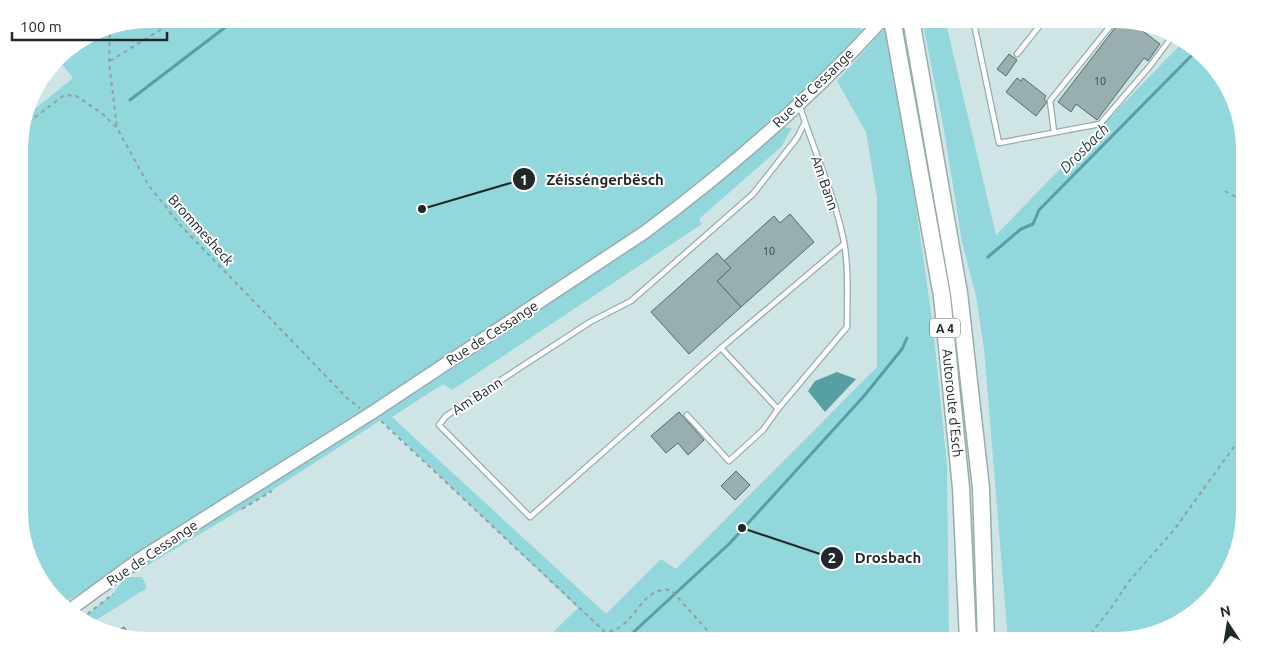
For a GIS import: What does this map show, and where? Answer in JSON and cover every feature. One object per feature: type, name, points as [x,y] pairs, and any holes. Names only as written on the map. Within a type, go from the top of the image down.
[{"type":"highway","name":"Autoroute d'Esch","points":[[894,28],[942,296],[961,488],[968,631]]},
{"type":"highway","name":"Autoroute d'Esch","points":[[914,28],[959,292],[981,488],[986,631]]},
{"type":"highway","name":"A 4","points":[[959,292],[976,352],[988,490],[996,631]]},
{"type":"main road","name":"Rue de Cessange","points":[[75,606],[141,558],[374,416],[645,232],[689,200],[798,103],[875,28]]},
{"type":"lane","points":[[975,28],[999,143],[1100,124],[1150,66],[1169,41]]},
{"type":"lane","points":[[1017,54],[1038,28]]},
{"type":"lane","points":[[1054,132],[1050,101],[1109,28]]},
{"type":"lane","name":"Am Bann","points":[[687,414],[729,462],[763,430],[778,408],[847,327],[844,244],[798,103]]},
{"type":"lane","name":"Am Bann","points":[[805,122],[797,138],[754,194],[631,301],[582,327],[446,416],[439,425],[530,518],[721,348],[844,244]]},
{"type":"lane","points":[[721,348],[778,408]]},
{"type":"path","points":[[109,62],[164,28]]},
{"type":"path","points":[[110,34],[109,62],[117,128]]},
{"type":"path","name":"Brommesheck","points":[[31,120],[63,96],[70,94],[75,95],[104,115],[117,128],[149,186],[182,227],[347,398],[374,416],[604,632]]},
{"type":"path","points":[[1225,190],[1236,197]]},
{"type":"path","points":[[1093,631],[1114,604],[1129,580],[1174,530],[1236,444]]},
{"type":"path","name":"Brommesheck","points":[[607,632],[618,629],[654,592],[663,589],[671,590],[708,631]]},
{"type":"shaded area","points":[[140,28],[862,28],[864,39],[775,126],[792,128],[781,147],[699,219],[702,224],[452,390],[443,384],[392,417],[606,614],[661,559],[676,569],[877,367],[877,199],[866,132],[837,81],[885,28],[908,150],[933,327],[947,465],[949,631],[554,632],[578,608],[381,420],[252,503],[128,577],[142,577],[147,588],[97,620],[87,614],[111,596],[140,559],[67,600],[57,590],[40,564],[30,534],[28,511],[28,140],[35,109],[73,78],[62,64],[81,48],[102,37],[125,30]]},
{"type":"shaded area","points":[[924,28],[947,28],[996,235],[1179,46],[1188,52],[1211,75],[1226,102],[1231,117],[1236,148],[1236,511],[1229,550],[1215,578],[1194,602],[1168,619],[1154,625],[1123,631],[1007,631],[984,349],[976,296],[962,242],[944,130]]},
{"type":"shaded area","points":[[837,372],[856,379],[825,412],[808,391],[815,381]]},
{"type":"building","points":[[1115,28],[1143,31],[1160,44],[1148,61],[1144,58],[1097,120],[1076,104],[1071,112],[1058,102]]},
{"type":"building","points":[[1009,54],[1017,60],[1006,76],[997,69]]},
{"type":"building","points":[[1017,78],[1021,81],[1023,78],[1046,96],[1044,99],[1047,102],[1036,116],[1006,92]]},
{"type":"building","points":[[790,214],[814,242],[741,307],[717,281],[731,268],[724,261],[774,216],[780,223]]},
{"type":"building","points":[[717,253],[731,268],[717,281],[741,307],[689,354],[651,312]]},
{"type":"building","points":[[679,412],[704,440],[688,455],[678,443],[666,453],[651,436]]},
{"type":"building","points":[[736,471],[750,485],[735,500],[721,486]]},
{"type":"waterway","points":[[130,100],[224,28]]},
{"type":"waterway","name":"Drosbach","points":[[988,257],[1021,229],[1033,224],[1039,210],[1192,55]]},
{"type":"waterway","name":"Drosbach","points":[[634,632],[730,543],[864,396],[902,349],[907,338]]},
{"type":"place","name":"Zéisséngerbësch","points":[[422,209]]},
{"type":"place","name":"Drosbach","points":[[742,528]]}]
